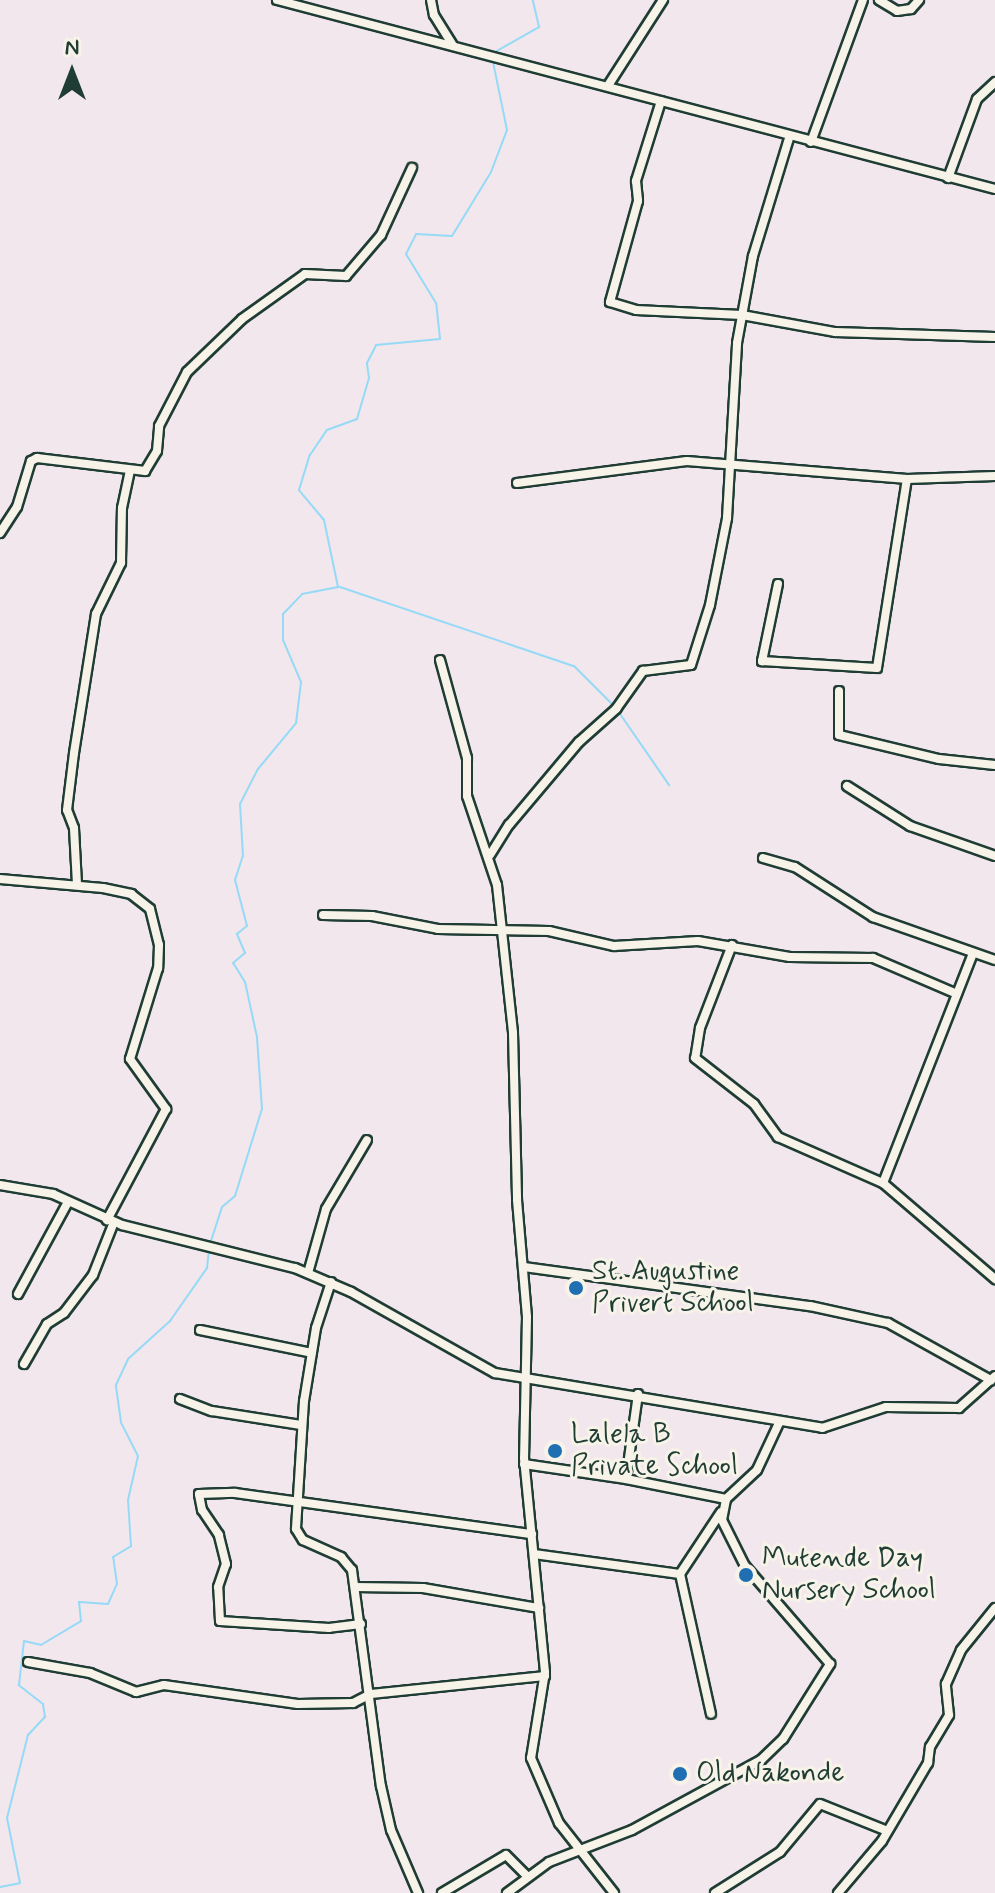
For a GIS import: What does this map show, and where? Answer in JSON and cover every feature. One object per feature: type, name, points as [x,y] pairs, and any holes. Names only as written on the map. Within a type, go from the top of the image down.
[{"type":"street","points":[[277,0],[486,56],[609,84],[789,138],[995,189]]},
{"type":"street","points":[[431,0],[434,15],[453,45]]},
{"type":"street","points":[[609,84],[663,0]]},
{"type":"street","points":[[811,142],[863,0]]},
{"type":"street","points":[[879,0],[897,11],[911,9],[919,0]]},
{"type":"street","points":[[948,178],[977,99],[995,82]]},
{"type":"street","points":[[661,101],[636,181],[638,201],[610,302],[636,310],[742,315],[862,335],[995,337]]},
{"type":"street","points":[[490,855],[509,825],[579,742],[616,709],[643,671],[691,665],[721,558],[733,465],[734,382],[755,244],[789,138]]},
{"type":"street","points":[[0,533],[17,507],[31,461],[37,458],[130,471],[145,471],[153,464],[159,426],[187,372],[209,347],[305,274],[346,276],[381,235],[412,168]]},
{"type":"street","points":[[517,483],[687,461],[907,479],[995,476]]},
{"type":"street","points":[[77,884],[74,828],[67,810],[74,753],[96,614],[121,563],[122,508],[130,471]]},
{"type":"street","points":[[778,584],[762,661],[877,668],[907,479]]},
{"type":"street","points":[[440,660],[467,758],[467,796],[490,855],[503,932],[517,1091],[517,1200],[524,1267],[528,1374],[524,1464],[545,1676],[531,1746],[533,1771],[579,1851],[614,1893]]},
{"type":"street","points":[[839,691],[839,735],[939,759],[995,765]]},
{"type":"street","points":[[847,786],[910,826],[995,856]]},
{"type":"street","points":[[763,858],[795,867],[873,917],[972,956],[995,960]]},
{"type":"street","points":[[0,879],[77,884],[131,894],[144,902],[160,953],[130,1059],[166,1109],[110,1221],[93,1275],[64,1313],[47,1324],[24,1364]]},
{"type":"street","points":[[323,915],[503,932],[549,931],[614,946],[698,941],[790,957],[884,960],[957,994]]},
{"type":"street","points":[[732,945],[700,1028],[695,1058],[754,1104],[778,1137],[883,1183],[995,1279]]},
{"type":"street","points":[[883,1183],[972,956]]},
{"type":"street","points":[[308,1273],[326,1209],[367,1140]]},
{"type":"street","points":[[0,1185],[35,1189],[110,1221],[308,1273],[331,1282],[484,1368],[638,1394],[779,1423],[822,1428],[886,1407],[959,1408],[993,1378],[888,1323],[810,1306],[524,1267]]},
{"type":"street","points":[[18,1294],[68,1202]]},
{"type":"street","points":[[331,1282],[312,1353],[301,1425],[296,1503],[299,1535],[349,1563],[361,1624],[384,1801],[418,1893]]},
{"type":"street","points":[[200,1330],[312,1353]]},
{"type":"street","points":[[626,1479],[638,1394]]},
{"type":"street","points":[[180,1399],[212,1411],[301,1425]]},
{"type":"street","points":[[711,1714],[680,1574],[721,1512],[726,1499],[757,1470],[779,1423]]},
{"type":"street","points":[[524,1464],[626,1479],[726,1499]]},
{"type":"street","points":[[361,1624],[329,1628],[220,1621],[218,1587],[226,1564],[219,1535],[202,1510],[199,1494],[235,1493],[532,1534]]},
{"type":"street","points":[[507,1893],[527,1876],[632,1830],[761,1760],[783,1739],[830,1664],[745,1566],[721,1512]]},
{"type":"street","points":[[534,1554],[680,1574]]},
{"type":"street","points":[[355,1587],[423,1588],[539,1608]]},
{"type":"street","points":[[838,1893],[882,1841],[885,1830],[928,1763],[930,1747],[949,1715],[946,1684],[957,1658],[995,1608]]},
{"type":"street","points":[[28,1662],[90,1673],[136,1692],[164,1685],[298,1704],[353,1703],[371,1694],[545,1676]]},
{"type":"street","points":[[715,1893],[780,1852],[820,1804],[885,1830]]},
{"type":"street","points":[[442,1893],[506,1855],[527,1876]]},
{"type":"waterway","points":[[495,52],[539,27],[533,0]]},
{"type":"waterway","points":[[210,1244],[222,1207],[235,1196],[262,1109],[257,1037],[245,982],[233,963],[245,953],[237,934],[247,926],[235,880],[243,856],[240,804],[258,769],[296,723],[301,682],[283,640],[283,614],[302,594],[338,587],[324,520],[299,490],[310,455],[327,430],[357,419],[369,378],[367,363],[376,345],[440,339],[436,303],[406,254],[416,234],[452,236],[491,172],[507,130],[493,62]]},
{"type":"waterway","points":[[340,587],[574,666],[614,706]]},
{"type":"waterway","points":[[618,711],[669,785]]},
{"type":"waterway","points":[[0,1887],[20,1883],[7,1818],[28,1735],[45,1717],[43,1704],[19,1685],[24,1641],[41,1645],[81,1621],[79,1602],[108,1604],[117,1584],[113,1557],[131,1546],[128,1500],[138,1456],[121,1422],[116,1385],[128,1359],[170,1321],[207,1268],[209,1250]]},
{"type":"place","name":"St. Augustine Privert School","points":[[576,1288]]},
{"type":"place","name":"Lalela B Private School","points":[[555,1451]]},
{"type":"place","name":"Mutende Day Nursery School","points":[[746,1575]]},
{"type":"place","name":"Old Nakonde","points":[[680,1774]]}]
